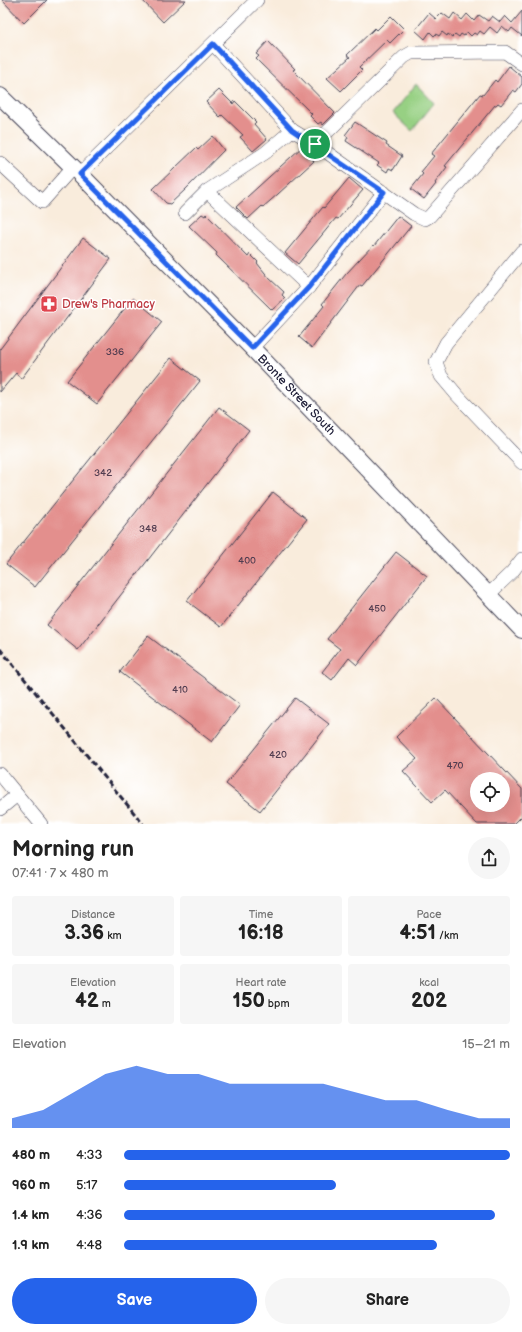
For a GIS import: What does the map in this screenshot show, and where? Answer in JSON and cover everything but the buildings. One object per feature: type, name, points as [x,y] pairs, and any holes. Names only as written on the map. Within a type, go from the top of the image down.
[{"type":"main road","name":"Bronte Street South","points":[[1,98],[76,171],[252,348],[522,630]]},
{"type":"street","points":[[0,163],[42,202],[213,44],[257,0]]},
{"type":"street","points":[[213,44],[292,130],[315,144],[414,214],[425,219],[430,216],[522,110]]},
{"type":"street","points":[[315,144],[404,57],[411,53],[505,52],[522,64]]},
{"type":"street","points":[[185,213],[207,191],[265,153],[292,130]]},
{"type":"street","points":[[207,191],[309,287]]},
{"type":"street","points":[[252,348],[309,287],[384,192]]},
{"type":"street","points":[[522,251],[446,343],[436,362],[441,376],[458,396],[522,463]]},
{"type":"street","points":[[488,595],[512,572],[522,559]]},
{"type":"street","points":[[0,774],[41,824]]},
{"type":"street","points":[[0,809],[17,796]]},
{"type":"green space","points":[[416,84],[434,103],[412,131],[393,113]]},
{"type":"railway","points":[[0,649],[143,824]]},
{"type":"place","name":"Drew's Pharmacy","points":[[49,304]]},
{"type":"route","points":[[213,44],[292,130],[315,144],[384,192],[309,287],[252,348],[80,174],[213,44]]}]
